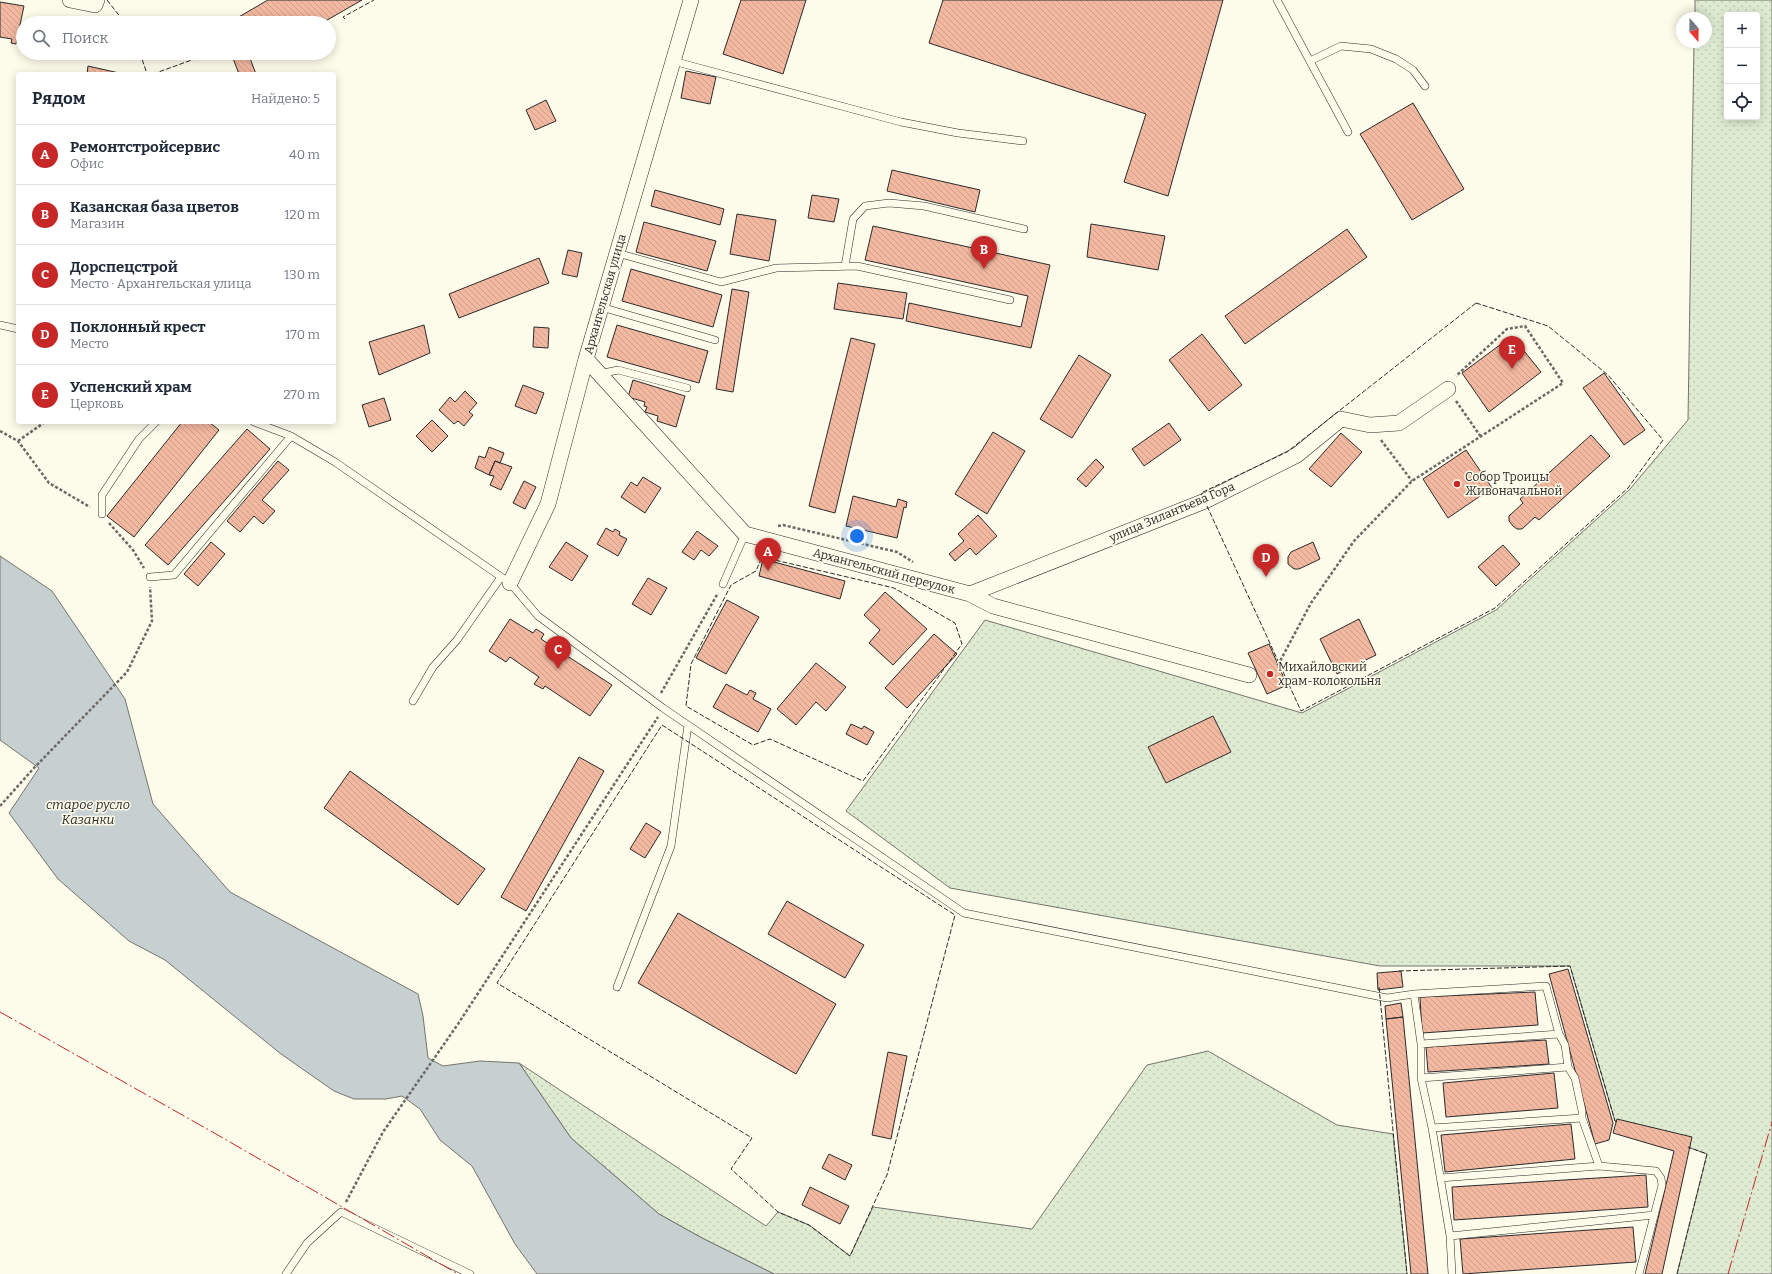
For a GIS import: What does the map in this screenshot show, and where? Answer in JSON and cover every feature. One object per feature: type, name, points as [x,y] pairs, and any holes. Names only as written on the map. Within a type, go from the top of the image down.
[{"type":"street","points":[[70,0],[96,2]]},
{"type":"street","name":"Архангельская улица","points":[[506,580],[548,504],[586,359],[691,0]]},
{"type":"street","points":[[586,359],[745,534]]},
{"type":"street","name":"улица Зилантьева Гора","points":[[970,594],[1205,500],[1297,455],[1342,418],[1370,425],[1399,423],[1448,389]]},
{"type":"street","name":"Архангельский переулок","points":[[745,534],[970,594],[992,606],[1249,675]]},
{"type":"lane","points":[[1277,0],[1348,132]]},
{"type":"lane","points":[[1310,61],[1341,46],[1371,49],[1396,59],[1413,70],[1424,86]]},
{"type":"lane","points":[[673,61],[901,122],[958,133],[1023,141]]},
{"type":"lane","points":[[845,266],[853,219],[865,206],[889,204],[924,206],[1024,229]]},
{"type":"lane","points":[[617,253],[721,282],[776,268],[857,266],[1010,300]]},
{"type":"lane","points":[[601,307],[715,340]]},
{"type":"lane","points":[[0,325],[16,329]]},
{"type":"lane","points":[[599,374],[618,370],[687,388]]},
{"type":"lane","points":[[102,514],[102,495],[139,439],[154,424]]},
{"type":"lane","points":[[259,424],[291,436],[335,462],[506,580],[538,616],[663,708],[964,913],[1387,998],[1414,994],[1546,986],[1559,1034],[1565,1045],[1568,1067],[1575,1078],[1582,1111],[1582,1118],[1599,1166]]},
{"type":"lane","points":[[150,577],[174,575],[291,436]]},
{"type":"lane","points":[[723,584],[745,534]]},
{"type":"lane","points":[[413,701],[433,667],[506,580]]},
{"type":"lane","points":[[617,987],[671,846],[688,725]]},
{"type":"lane","points":[[1414,994],[1421,1044],[1421,1078],[1432,1128],[1450,1236],[1452,1274]]},
{"type":"lane","points":[[1421,1044],[1559,1034]]},
{"type":"lane","points":[[1421,1078],[1568,1067]]},
{"type":"lane","points":[[1432,1128],[1582,1118]]},
{"type":"lane","points":[[1440,1178],[1599,1166],[1656,1171],[1661,1178],[1662,1185],[1639,1274]]},
{"type":"lane","points":[[286,1274],[307,1243],[341,1212],[470,1274]]},
{"type":"lane","points":[[1450,1236],[1654,1215]]},
{"type":"path","points":[[1278,665],[1311,603],[1354,541],[1412,481],[1481,437],[1563,383],[1525,326],[1508,328],[1457,374],[1448,389],[1481,437]]},
{"type":"path","points":[[18,441],[42,424]]},
{"type":"path","points":[[1370,425],[1412,481]]},
{"type":"path","points":[[0,431],[18,441],[49,483],[102,514],[133,550],[150,577],[152,621],[127,672],[34,768],[0,806]]},
{"type":"path","points":[[774,528],[783,525],[897,552],[914,562]]},
{"type":"path","points":[[656,702],[723,584]]},
{"type":"path","points":[[341,1212],[383,1132],[458,1024],[663,708]]},
{"type":"green space","points":[[1695,0],[1772,0],[1772,1274],[1677,1274],[1707,1154],[1615,1121],[1570,966],[1380,966],[950,888],[846,811],[985,620],[1302,713],[1496,610],[1630,489],[1688,420],[1694,48],[1712,48],[1712,12],[1695,12]]},
{"type":"green space","points":[[1208,1051],[1337,1125],[1393,1134],[1407,1274],[774,1274],[702,1238],[659,1214],[571,1138],[519,1063],[766,1226],[778,1212],[809,1225],[850,1256],[873,1207],[1032,1229],[1147,1065]]},
{"type":"water","name":"старое русло Казанки","points":[[0,556],[52,591],[125,699],[153,804],[230,892],[418,994],[423,1016],[428,1058],[443,1066],[480,1061],[519,1063],[571,1138],[659,1214],[702,1238],[774,1274],[537,1274],[515,1244],[472,1166],[440,1140],[420,1109],[402,1096],[386,1099],[354,1099],[334,1091],[281,1054],[165,960],[129,941],[58,879],[9,813],[39,768],[0,740]]},
{"type":"building","points":[[268,0],[362,0],[334,16],[240,16]]},
{"type":"building","points":[[741,0],[806,0],[783,74],[723,54]]},
{"type":"building","points":[[943,0],[1223,0],[1168,196],[1124,182],[1146,114],[929,43]]},
{"type":"building","points":[[0,2],[24,6],[22,16],[16,16],[16,44],[11,43],[12,39],[0,37]]},
{"type":"building","points":[[234,60],[251,60],[255,72],[238,72]]},
{"type":"building","points":[[88,66],[115,72],[87,72]]},
{"type":"building","points":[[686,71],[716,77],[710,104],[681,98]]},
{"type":"building","points":[[546,100],[556,121],[535,130],[526,110]]},
{"type":"building","points":[[1413,103],[1464,189],[1412,220],[1360,134]]},
{"type":"building","points":[[892,170],[980,190],[975,212],[887,191]]},
{"type":"building","points":[[655,190],[724,209],[720,225],[651,206]]},
{"type":"building","points":[[812,195],[839,199],[834,222],[808,218]]},
{"type":"building","points":[[737,214],[776,220],[769,261],[730,254]]},
{"type":"building","points":[[644,222],[716,241],[707,271],[636,252]]},
{"type":"building","points":[[1091,224],[1165,236],[1158,270],[1087,257]]},
{"type":"building","points":[[873,226],[1050,265],[1031,348],[906,321],[909,303],[1021,327],[1028,296],[865,260]]},
{"type":"building","points":[[1347,229],[1367,257],[1245,344],[1225,316]]},
{"type":"building","points":[[568,250],[582,253],[577,277],[562,274]]},
{"type":"building","points":[[539,258],[549,283],[459,318],[449,294]]},
{"type":"building","points":[[631,269],[722,295],[713,327],[622,301]]},
{"type":"building","points":[[838,283],[907,293],[903,319],[834,309]]},
{"type":"building","points":[[732,289],[749,292],[733,392],[716,389]]},
{"type":"building","points":[[424,325],[430,353],[379,375],[369,342]]},
{"type":"building","points":[[617,325],[708,351],[699,383],[607,357]]},
{"type":"building","points":[[534,327],[549,328],[548,348],[533,347]]},
{"type":"building","points":[[1202,334],[1242,385],[1209,411],[1169,360]]},
{"type":"building","points":[[1512,336],[1541,372],[1489,412],[1462,373]]},
{"type":"building","points":[[851,338],[875,344],[835,513],[809,506]]},
{"type":"building","points":[[1079,355],[1111,375],[1072,438],[1040,419]]},
{"type":"building","points":[[1604,373],[1645,430],[1624,445],[1583,388]]},
{"type":"building","points":[[633,380],[685,396],[676,427],[657,421],[658,416],[645,412],[647,407],[644,406],[645,402],[628,397]]},
{"type":"building","points":[[523,385],[544,393],[536,414],[515,406]]},
{"type":"building","points":[[465,391],[477,403],[469,412],[473,415],[464,426],[458,421],[454,424],[439,410],[450,397],[455,402]]},
{"type":"building","points":[[384,398],[391,420],[369,427],[362,405]]},
{"type":"building","points":[[432,420],[448,436],[432,452],[416,436]]},
{"type":"building","points":[[1169,423],[1181,440],[1144,466],[1132,449]]},
{"type":"building","points":[[180,424],[212,424],[219,430],[134,537],[107,516]]},
{"type":"building","points":[[247,429],[270,449],[168,565],[145,545]]},
{"type":"building","points":[[993,432],[1025,451],[987,514],[955,494]]},
{"type":"building","points":[[1341,433],[1362,452],[1331,487],[1309,469]]},
{"type":"building","points":[[1591,435],[1610,456],[1539,520],[1535,517],[1522,529],[1517,529],[1513,526],[1509,521],[1509,516],[1523,503],[1520,499]]},
{"type":"building","points":[[489,447],[504,453],[500,463],[495,461],[489,475],[475,468],[479,456],[485,458]]},
{"type":"building","name":"Собор Троицы Живоначальной","points":[[1466,450],[1492,488],[1448,518],[1423,479]]},
{"type":"building","points":[[1096,459],[1104,467],[1086,487],[1077,479]]},
{"type":"building","points":[[278,461],[289,470],[262,500],[275,511],[263,524],[254,516],[240,532],[227,521]]},
{"type":"building","points":[[495,461],[512,467],[501,490],[490,485],[494,476],[489,475]]},
{"type":"building","points":[[643,477],[661,488],[645,513],[621,497],[631,482],[637,486]]},
{"type":"building","points":[[524,481],[536,487],[525,509],[513,503]]},
{"type":"building","points":[[853,496],[896,507],[898,499],[907,502],[906,508],[904,507],[897,538],[846,526]]},
{"type":"building","points":[[978,515],[997,536],[976,555],[970,548],[955,561],[949,554],[964,541],[958,534]]},
{"type":"building","points":[[606,528],[613,532],[615,529],[620,532],[619,535],[627,539],[618,556],[597,544]]},
{"type":"building","points":[[697,531],[718,546],[709,556],[701,550],[694,560],[682,552]]},
{"type":"building","points":[[211,542],[225,554],[198,586],[184,574]]},
{"type":"building","points":[[566,542],[588,556],[572,581],[549,567]]},
{"type":"building","points":[[1313,542],[1320,559],[1299,569],[1294,569],[1288,564],[1288,557],[1291,552]]},
{"type":"building","points":[[1503,545],[1520,564],[1496,586],[1478,567]]},
{"type":"building","points":[[763,559],[845,581],[840,599],[759,576]]},
{"type":"building","points":[[648,578],[667,588],[651,615],[632,604]]},
{"type":"building","points":[[885,592],[927,629],[893,665],[869,643],[880,630],[864,615]]},
{"type":"building","points":[[727,600],[759,617],[726,674],[696,658]]},
{"type":"building","points":[[510,619],[533,633],[536,629],[544,634],[541,639],[612,685],[590,716],[545,686],[543,689],[534,684],[539,677],[510,657],[506,662],[489,651]]},
{"type":"building","points":[[1359,619],[1376,655],[1337,674],[1320,639]]},
{"type":"building","points":[[934,634],[957,654],[907,708],[885,688]]},
{"type":"building","points":[[1269,644],[1287,685],[1267,694],[1248,653]]},
{"type":"building","points":[[816,663],[846,687],[826,711],[816,702],[796,725],[777,709]]},
{"type":"building","points":[[726,684],[747,695],[750,690],[756,693],[753,699],[771,709],[758,732],[713,707]]},
{"type":"building","points":[[1213,716],[1231,752],[1166,783],[1148,747]]},
{"type":"building","points":[[851,724],[862,729],[864,726],[874,732],[867,745],[846,734]]},
{"type":"building","points":[[579,757],[604,771],[526,911],[501,897]]},
{"type":"building","points":[[350,771],[485,869],[458,905],[324,808]]},
{"type":"building","points":[[646,823],[661,832],[645,858],[630,849]]},
{"type":"building","points":[[787,901],[864,945],[845,978],[768,934]]},
{"type":"building","points":[[678,913],[836,1004],[796,1074],[638,983]]},
{"type":"building","points":[[1568,969],[1613,1123],[1609,1140],[1595,1144],[1549,974]]},
{"type":"building","points":[[1401,971],[1403,987],[1378,990],[1377,973]]},
{"type":"building","points":[[1535,992],[1538,1025],[1422,1033],[1420,997]]},
{"type":"building","points":[[1401,1003],[1403,1017],[1386,1019],[1385,1006]]},
{"type":"building","points":[[1403,1017],[1428,1274],[1411,1274],[1386,1019]]},
{"type":"building","points":[[1546,1040],[1549,1064],[1428,1072],[1426,1047]]},
{"type":"building","points":[[888,1052],[907,1056],[891,1139],[872,1135]]},
{"type":"building","points":[[1554,1073],[1558,1108],[1446,1117],[1443,1083]]},
{"type":"building","points":[[1617,1119],[1692,1137],[1662,1274],[1645,1274],[1674,1151],[1613,1133]]},
{"type":"building","points":[[1571,1124],[1575,1159],[1445,1172],[1441,1135]]},
{"type":"building","points":[[829,1154],[852,1165],[845,1180],[822,1168]]},
{"type":"building","points":[[1646,1175],[1648,1207],[1454,1220],[1452,1187]]},
{"type":"building","points":[[810,1187],[849,1206],[840,1224],[802,1205]]},
{"type":"building","points":[[1633,1227],[1636,1262],[1463,1274],[1460,1239]]},
{"type":"fence","points":[[107,0],[120,16]]},
{"type":"fence","points":[[345,19],[343,17],[374,0]]},
{"type":"fence","points":[[142,60],[146,72]]},
{"type":"fence","points":[[159,72],[192,60]]},
{"type":"fence","points":[[1476,303],[1548,326],[1608,375],[1663,440],[1628,488],[1495,608],[1301,711],[1201,493],[1287,452],[1476,303]]},
{"type":"fence","points":[[762,557],[894,588],[955,623],[962,644],[863,781],[770,739],[753,745],[686,706],[691,664],[731,585],[756,571],[762,557]]},
{"type":"fence","points":[[662,725],[955,915],[887,1175],[850,1256],[809,1225],[778,1212],[731,1169],[752,1138],[497,983],[662,725]]},
{"type":"fence","points":[[1399,971],[1570,966],[1615,1121],[1618,1123]]},
{"type":"fence","points":[[1379,987],[1407,1274]]},
{"type":"fence","points":[[1677,1274],[1707,1154],[1688,1147]]},
{"type":"power","points":[[0,1012],[223,1138],[458,1274]]},
{"type":"power","points":[[1728,1274],[1772,1122]]},
{"type":"place","name":"Казанская база цветов","points":[[984,269]]},
{"type":"place","name":"Успенский храм","points":[[1512,369]]},
{"type":"place","name":"Собор Троицы Живоначальной","points":[[1457,484]]},
{"type":"place","name":"Ремонтстройсервис","points":[[768,571]]},
{"type":"place","name":"Поклонный крест","points":[[1266,577]]},
{"type":"place","name":"Дорспецстрой","points":[[558,669]]},
{"type":"place","name":"Михайловский храм-колокольня","points":[[1270,674]]}]
